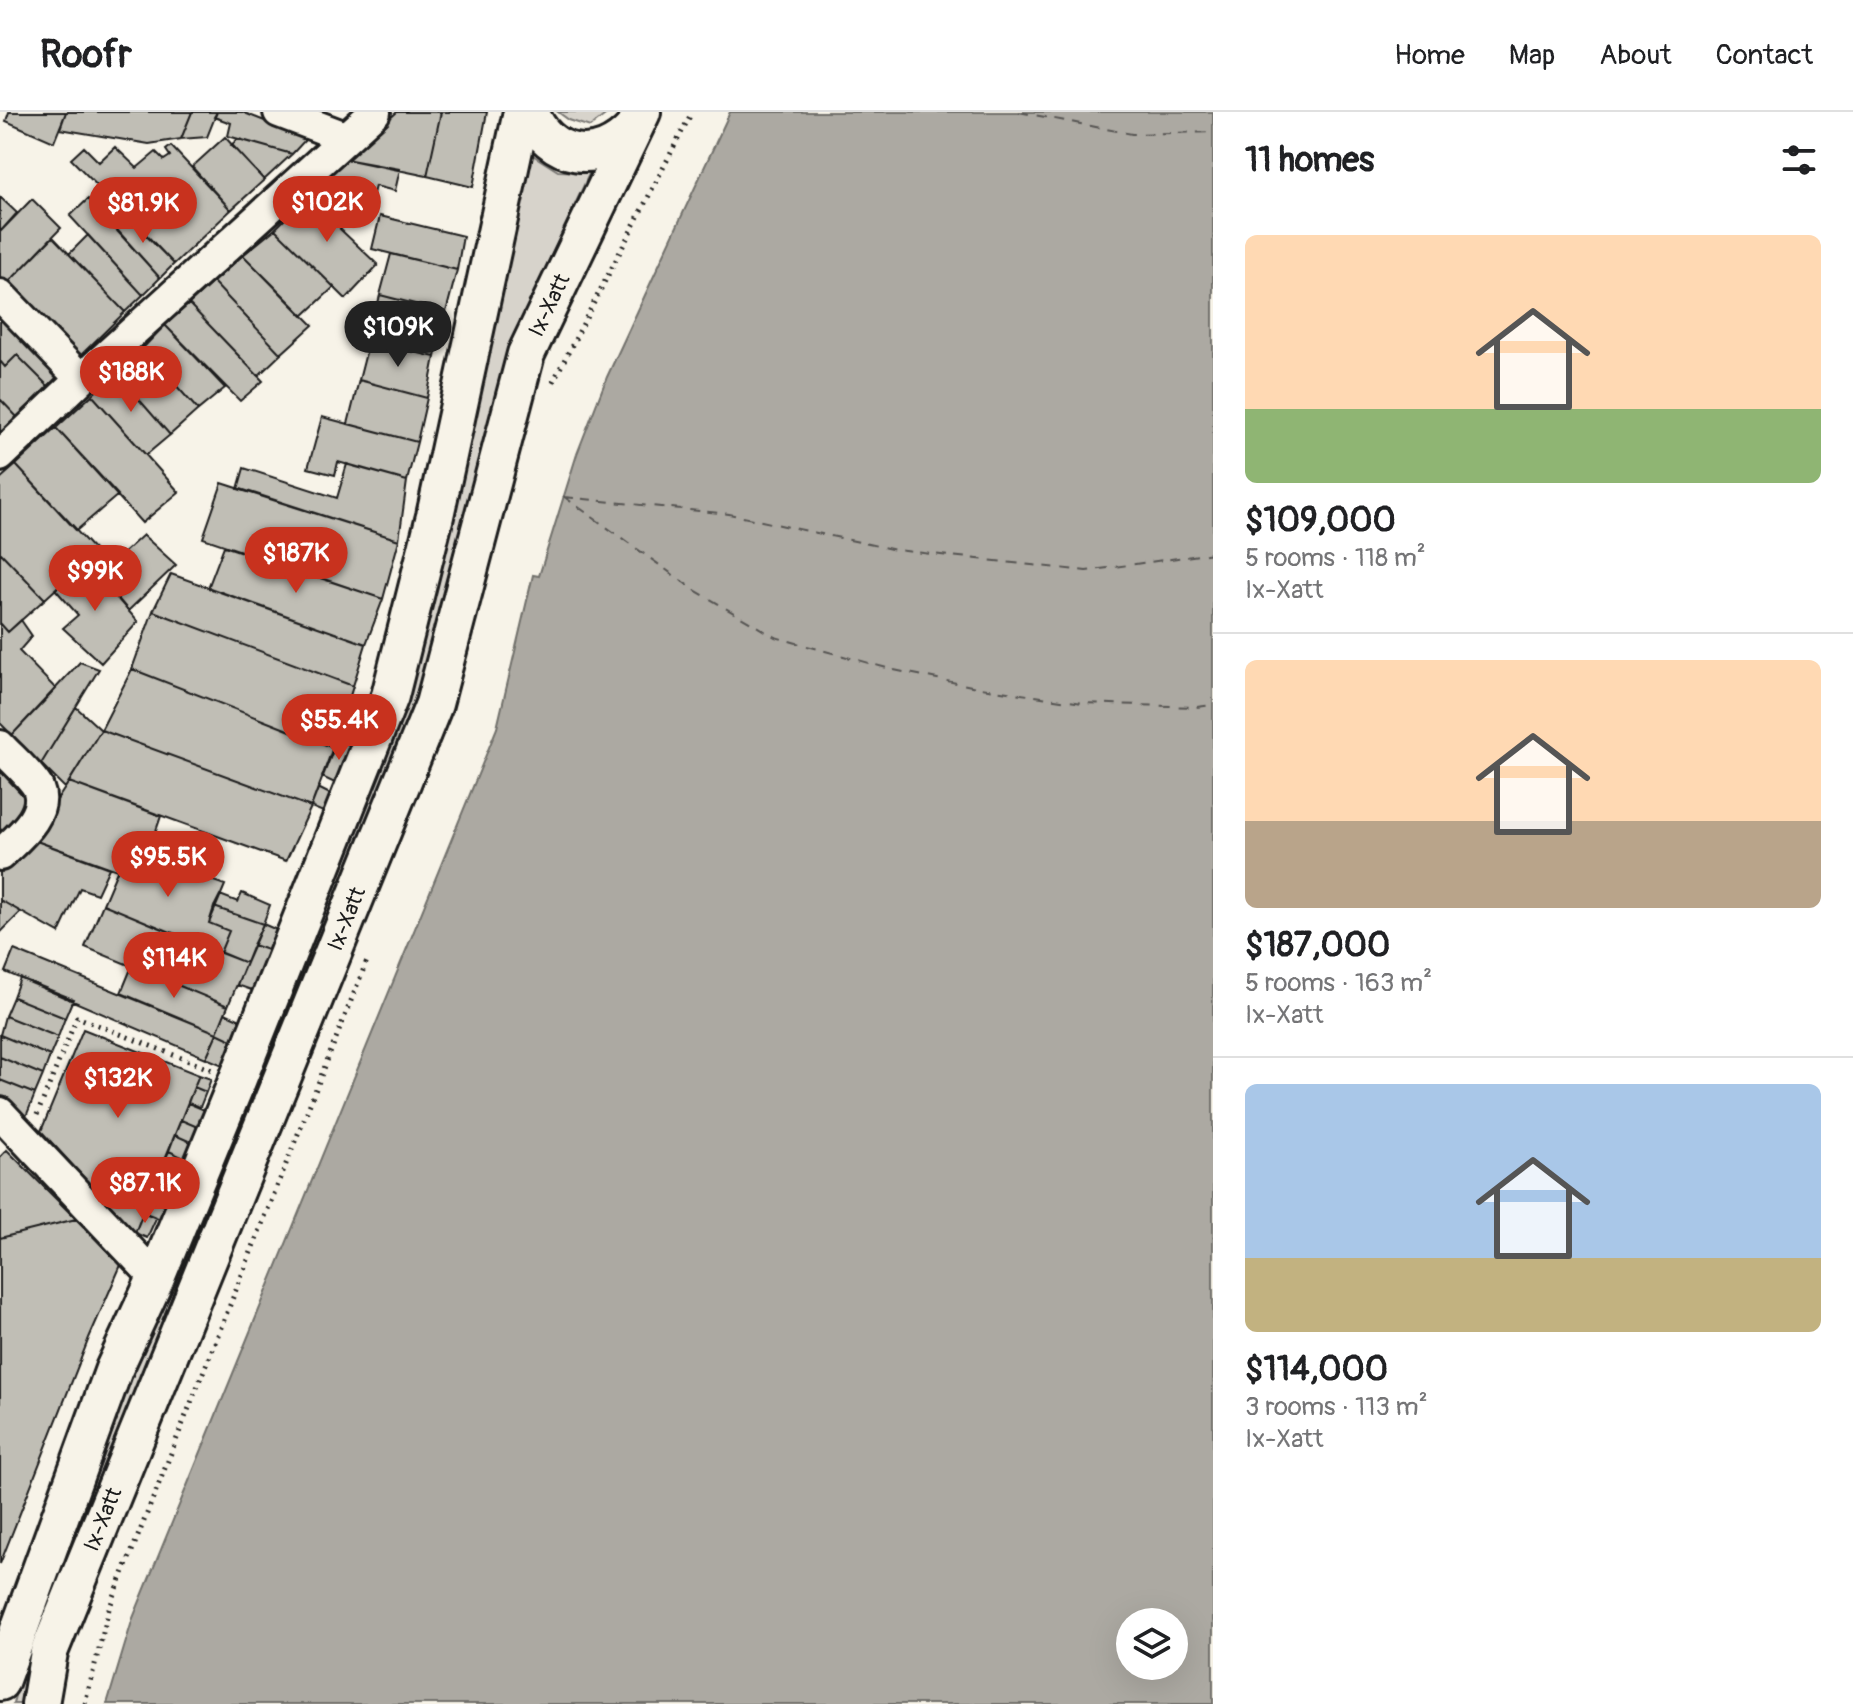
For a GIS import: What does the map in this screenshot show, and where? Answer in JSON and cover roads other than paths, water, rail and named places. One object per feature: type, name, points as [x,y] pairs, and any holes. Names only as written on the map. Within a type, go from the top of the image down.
[{"type":"main road","name":"Ix-Xatt","points":[[0,1682],[114,1369],[156,1278],[243,1066],[390,696],[435,516],[522,112]]},
{"type":"main road","name":"Ix-Xatt","points":[[530,112],[536,127],[549,141],[566,150],[585,153],[604,151],[621,142],[638,120]]},
{"type":"main road","name":"Ix-Xatt","points":[[40,1704],[49,1652],[434,704],[526,354],[638,120]]},
{"type":"street","points":[[279,112],[345,137]]},
{"type":"street","points":[[0,456],[375,112]]},
{"type":"street","points":[[0,295],[81,379]]},
{"type":"street","points":[[0,746],[38,789],[39,810],[29,826],[0,855]]},
{"type":"street","points":[[0,1113],[156,1278]]}]
